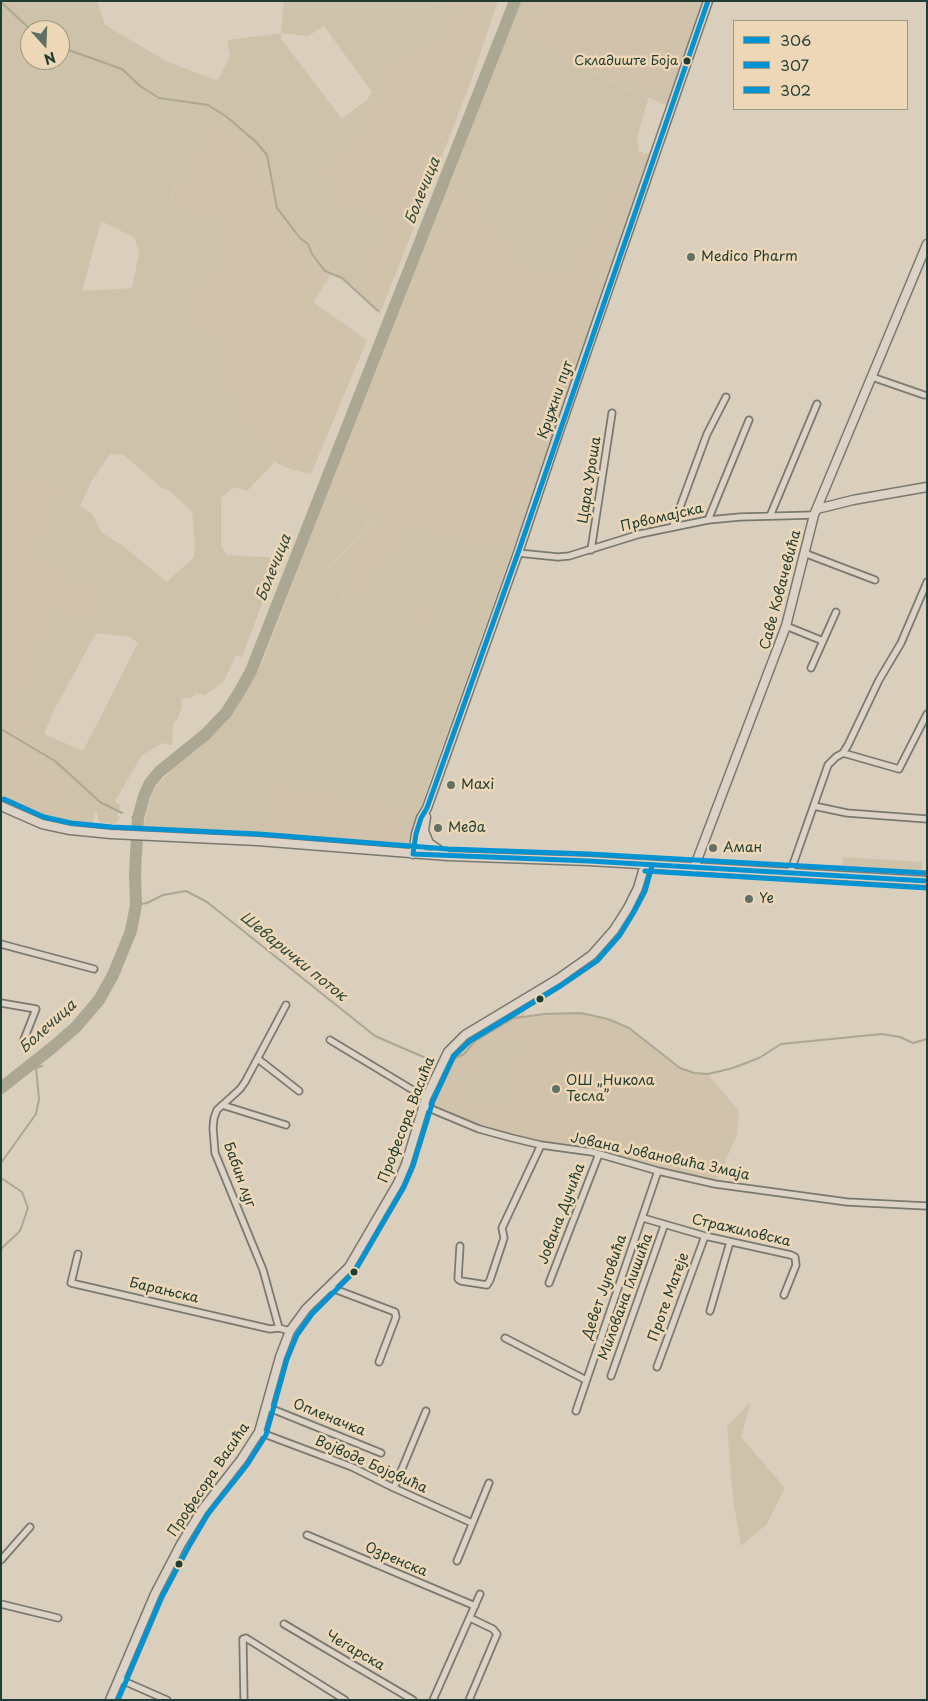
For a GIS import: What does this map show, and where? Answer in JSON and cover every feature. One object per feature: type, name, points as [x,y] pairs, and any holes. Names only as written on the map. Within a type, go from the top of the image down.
[{"type":"main road","name":"Кружни пут","points":[[417,854],[421,818],[427,808],[518,552],[556,437],[625,245],[708,1]]},
{"type":"main road","name":"Саве Ковачевића","points":[[694,868],[786,626],[815,512],[927,244]]},
{"type":"main road","name":"Првомајска","points":[[815,512],[861,498],[927,487]]},
{"type":"main road","points":[[1,806],[31,820],[54,827],[80,831],[258,841],[448,856],[645,864],[927,881]]},
{"type":"main road","points":[[396,852],[408,846],[420,833],[429,844],[448,856]]},
{"type":"main road","name":"Професора Васића","points":[[110,1700],[155,1594],[181,1544],[196,1518],[241,1460],[259,1432],[290,1331],[306,1309],[349,1267],[396,1188],[406,1164],[425,1102],[445,1057],[458,1040],[558,979],[592,955],[614,930],[628,908],[638,888],[645,864]]},
{"type":"street","points":[[872,377],[924,395]]},
{"type":"street","points":[[673,526],[707,434],[726,397]]},
{"type":"street","points":[[770,516],[817,404]]},
{"type":"street","name":"Цара Уроша","points":[[592,550],[612,414]]},
{"type":"street","points":[[708,520],[750,420]]},
{"type":"street","name":"Првомајска","points":[[518,552],[558,557],[569,556],[673,526],[708,520],[815,512]]},
{"type":"street","points":[[804,552],[875,580]]},
{"type":"street","points":[[790,873],[828,765],[833,759],[843,753],[848,745],[880,680],[901,643],[927,582]]},
{"type":"street","points":[[811,668],[836,612]]},
{"type":"street","points":[[786,626],[823,641]]},
{"type":"street","points":[[843,753],[899,769],[927,714]]},
{"type":"street","points":[[814,806],[847,813],[927,819]]},
{"type":"street","points":[[1,944],[94,969]]},
{"type":"street","points":[[1,1003],[36,1009],[23,1042]]},
{"type":"street","name":"Бабин луг","points":[[279,1328],[257,1255],[215,1153],[213,1128],[214,1118],[222,1105],[240,1089],[286,1005]]},
{"type":"street","name":"Јована Јовановића Змаја","points":[[330,1040],[425,1102],[479,1129],[541,1145],[599,1154],[658,1171],[718,1184],[847,1202],[927,1206]]},
{"type":"street","points":[[258,1059],[298,1091]]},
{"type":"street","points":[[222,1105],[286,1125]]},
{"type":"street","points":[[460,1246],[458,1279],[487,1285],[504,1238],[502,1228],[541,1145]]},
{"type":"street","name":"Јована Дучића","points":[[549,1283],[599,1154]]},
{"type":"street","name":"Девет Југовића","points":[[576,1411],[658,1171]]},
{"type":"street","name":"Стражиловска","points":[[643,1218],[664,1226],[795,1257],[796,1265],[784,1295]]},
{"type":"street","name":"Милована Глишића","points":[[611,1376],[664,1226]]},
{"type":"street","name":"Проте Матеје","points":[[657,1367],[705,1236]]},
{"type":"street","points":[[710,1311],[730,1242]]},
{"type":"street","name":"Барањска","points":[[78,1254],[71,1283],[270,1329],[279,1328]]},
{"type":"street","points":[[329,1286],[395,1312],[396,1317],[379,1362]]},
{"type":"street","points":[[279,1328],[290,1331]]},
{"type":"street","points":[[505,1338],[586,1380]]},
{"type":"street","name":"Опленачка","points":[[267,1407],[381,1453]]},
{"type":"street","points":[[394,1488],[426,1411]]},
{"type":"street","name":"Војводе Бојовића","points":[[259,1432],[352,1467],[472,1523]]},
{"type":"street","points":[[457,1561],[489,1483]]},
{"type":"street","points":[[1,1560],[30,1527]]},
{"type":"street","name":"Озренска","points":[[307,1535],[475,1606]]},
{"type":"street","points":[[433,1700],[480,1594]]},
{"type":"street","points":[[1,1604],[58,1618]]},
{"type":"street","points":[[469,1700],[496,1636],[493,1629],[470,1618]]},
{"type":"street","name":"Чегарска","points":[[284,1624],[413,1700]]},
{"type":"street","points":[[244,1700],[242,1643],[243,1639],[246,1638],[345,1700]]},
{"type":"street","points":[[119,1679],[167,1700]]},
{"type":"shaded area","points":[[1,1],[97,1],[105,25],[168,62],[216,80],[220,77],[230,56],[228,40],[281,33],[284,1],[437,1],[452,14],[444,18],[446,25],[368,70],[378,87],[348,139],[315,165],[337,210],[376,223],[353,289],[343,279],[330,275],[333,271],[300,228],[292,231],[275,209],[265,155],[222,116],[196,138],[170,197],[184,221],[212,216],[220,248],[184,298],[171,325],[213,344],[227,406],[266,458],[274,463],[247,491],[234,487],[221,498],[221,546],[227,555],[279,558],[242,657],[236,655],[224,681],[213,690],[204,695],[197,693],[190,699],[186,697],[181,700],[182,707],[178,718],[173,724],[172,745],[163,743],[142,755],[115,801],[121,806],[117,816],[120,817],[116,823],[101,823],[98,820],[97,811],[62,805],[70,782],[57,768],[22,747],[40,722],[24,709],[56,613],[91,624],[103,615],[112,589],[66,572],[68,567],[39,555],[70,484],[57,478],[8,471],[1,474]],"holes":[[[324,26],[372,92],[368,99],[342,119],[281,39],[281,33],[308,36]],[[101,221],[135,238],[139,254],[132,288],[82,291]],[[110,454],[124,455],[162,488],[169,490],[192,512],[195,542],[194,557],[167,582],[123,546],[102,533],[92,514],[80,506],[91,482]],[[96,633],[130,637],[138,643],[83,751],[44,734],[53,712]]]},
{"type":"shaded area","points":[[437,1],[498,1],[469,87],[380,314],[353,289],[376,223],[337,210],[315,165],[348,139],[378,87],[367,71],[446,25],[444,18],[452,14]]},
{"type":"shaded area","points":[[519,1],[532,1],[516,38],[648,98],[637,138],[639,154],[636,162],[611,186],[602,204],[563,265],[546,267],[536,271],[531,268],[464,176],[455,171]]},
{"type":"shaded area","points":[[532,1],[703,1],[667,106],[516,38]]},
{"type":"shaded area","points":[[222,115],[265,155],[275,209],[300,228],[333,271],[313,302],[367,340],[311,474],[290,469],[266,458],[227,406],[213,344],[171,325],[184,298],[220,248],[184,221],[170,198],[196,138]]},
{"type":"shaded area","points":[[639,152],[650,153],[513,549],[460,545],[425,539],[415,535],[335,629],[324,621],[351,586],[329,569],[373,520],[327,495],[455,171],[464,176],[531,268],[542,270],[546,267],[563,264],[602,204],[611,186],[636,162]]},
{"type":"shaded area","points":[[8,471],[57,478],[71,484],[68,567],[66,571],[112,589],[103,615],[91,624],[56,613],[25,709],[40,722],[22,747],[57,768],[70,782],[62,804],[95,811],[92,828],[43,820],[1,801],[1,474]]},
{"type":"shaded area","points":[[327,495],[373,519],[329,568],[351,585],[324,621],[335,629],[415,535],[425,539],[460,545],[513,549],[423,800],[415,805],[270,783],[265,837],[144,830],[146,813],[152,794],[158,784],[180,762],[226,723],[246,694],[264,658]],"holes":[[[430,591],[450,609],[423,635],[407,625],[411,615]]]},
{"type":"shaded area","points":[[430,591],[451,609],[423,635],[407,625],[411,615]]},
{"type":"shaded area","points":[[270,783],[415,805],[423,800],[410,840],[400,846],[265,837]]},
{"type":"shaded area","points":[[843,857],[922,862],[922,876],[841,871]]},
{"type":"shaded area","name":"ОШ „Никола Тесла”","points":[[525,1004],[524,1017],[581,1013],[608,1019],[629,1028],[680,1068],[690,1073],[708,1074],[739,1111],[737,1135],[715,1184],[592,1152],[479,1129],[432,1109],[443,1068],[462,1044]]},
{"type":"shaded area","points":[[483,1041],[513,1045],[505,1104],[475,1100]]},
{"type":"shaded area","points":[[751,1402],[741,1437],[785,1488],[767,1524],[741,1546],[733,1499],[727,1426]]},
{"type":"waterway","name":"Болечица","points":[[1,1088],[76,1027],[99,1000],[113,975],[131,931],[136,905],[135,873],[138,818],[144,796],[150,783],[159,772],[206,734],[226,713],[251,671],[515,1]]},
{"type":"waterway","points":[[1,2],[20,20]]},
{"type":"waterway","points":[[70,51],[122,69],[140,86],[159,98],[208,105],[227,117],[256,142],[267,155],[277,208],[300,238],[308,244],[312,254],[325,271],[342,278],[378,311]]},
{"type":"waterway","points":[[1,729],[55,761],[100,802],[122,813]]},
{"type":"waterway","name":"Болечица","points":[[132,817],[138,818]]},
{"type":"waterway","name":"Шеварички поток","points":[[136,905],[147,903],[163,895],[186,891],[207,902],[375,1036],[433,1061]]},
{"type":"waterway","name":"Шеварички поток","points":[[446,1063],[464,1054],[475,1041],[514,1018],[545,1014],[581,1013],[608,1019],[629,1028],[680,1068],[694,1073],[708,1074],[733,1068],[759,1058],[781,1044],[882,1034],[900,1037],[913,1043],[927,1039]]},
{"type":"waterway","name":"Болечица","points":[[1,1163],[36,1114],[39,1099],[36,1068],[42,1066]]},
{"type":"waterway","name":"Болечица","points":[[1,1178],[22,1192],[28,1208],[20,1231],[1,1249]]},
{"type":"transit line","name":"306","points":[[708,1],[518,553],[427,808],[421,818],[413,854],[589,861],[927,881]]},
{"type":"transit line","name":"302","points":[[4,799],[44,817],[71,823],[112,827],[259,834],[448,849],[589,854],[927,873]]},
{"type":"transit line","name":"307","points":[[118,1700],[162,1597],[188,1548],[208,1514],[247,1465],[266,1435],[287,1359],[297,1335],[312,1314],[355,1271],[404,1187],[413,1166],[433,1101],[454,1056],[470,1041],[562,985],[597,961],[620,935],[634,912],[645,891],[652,866]]},
{"type":"transit line","name":"307","points":[[645,871],[927,888]]},
{"type":"place","name":"Складиште Боја","points":[[687,61]]},
{"type":"place","name":"Medico Pharm","points":[[691,257]]},
{"type":"place","name":"Maxi","points":[[451,785]]},
{"type":"place","name":"Меда","points":[[438,828]]},
{"type":"place","name":"Аман","points":[[713,848]]},
{"type":"place","name":"Ye","points":[[749,899]]},
{"type":"place","name":"ОШ „Никола Тесла”","points":[[556,1089]]}]
